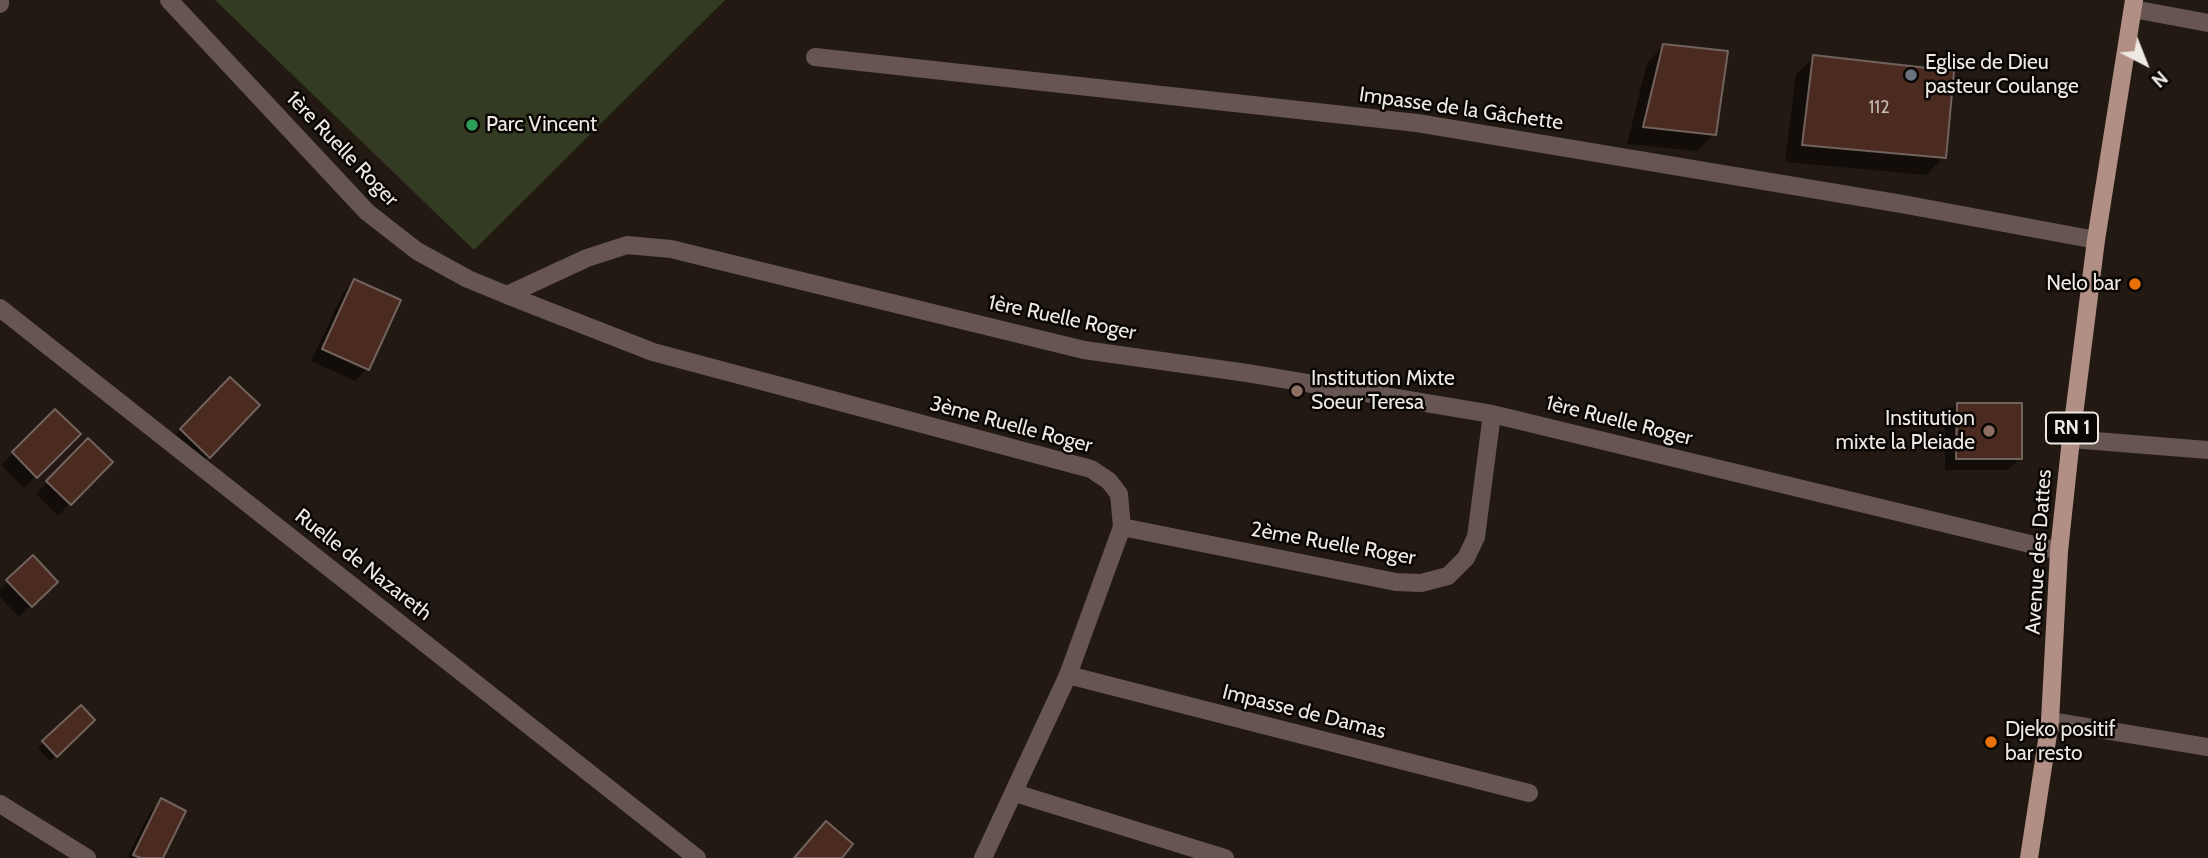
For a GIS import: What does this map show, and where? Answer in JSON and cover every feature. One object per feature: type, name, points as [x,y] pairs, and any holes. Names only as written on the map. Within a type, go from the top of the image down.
[{"type":"main road","name":"Avenue des Dattes","points":[[2029,858],[2050,721],[2059,551],[2071,439],[2096,240],[2133,4]]},
{"type":"street","name":"1ère Ruelle Roger","points":[[169,0],[367,212],[417,251],[468,279],[508,295],[587,257],[627,246],[671,249],[1084,350],[1247,373],[1492,414],[2059,551]]},
{"type":"street","points":[[2133,4],[2208,23]]},
{"type":"street","name":"Impasse de la Gâchette","points":[[815,58],[1417,123],[1902,204],[2096,240]]},
{"type":"street","name":"3ème Ruelle Roger","points":[[508,295],[653,352],[1091,469],[1109,481],[1119,494],[1122,527],[1068,675],[983,858]]},
{"type":"street","name":"Ruelle de Nazareth","points":[[0,308],[697,858]]},
{"type":"street","name":"2ème Ruelle Roger","points":[[1122,527],[1396,582],[1421,583],[1448,576],[1466,558],[1476,537],[1492,414]]},
{"type":"street","points":[[2071,439],[2208,450]]},
{"type":"street","name":"Impasse de Damas","points":[[1068,675],[1529,793]]},
{"type":"street","points":[[2050,721],[2208,747]]},
{"type":"street","points":[[1015,793],[1225,858]]},
{"type":"street","points":[[0,804],[87,858]]},
{"type":"green space","name":"Parc Vincent","points":[[215,0],[725,0],[474,250]]},
{"type":"building","points":[[1663,44],[1728,51],[1716,135],[1643,127]]},
{"type":"building","name":"Eglise de Dieu pasteur Coulange","points":[[1813,55],[1954,71],[1946,158],[1802,145]]},
{"type":"building","points":[[354,279],[401,300],[369,370],[322,349]]},
{"type":"building","points":[[230,377],[260,405],[210,458],[180,429]]},
{"type":"building","name":"Institution mixte la Pleiade","points":[[1957,403],[2022,403],[2022,459],[1956,459]]},
{"type":"building","points":[[55,409],[81,434],[37,478],[12,452]]},
{"type":"building","points":[[88,438],[113,462],[71,505],[46,481]]},
{"type":"building","points":[[33,555],[58,582],[32,607],[6,580]]},
{"type":"building","points":[[81,705],[95,720],[57,757],[42,741]]},
{"type":"building","points":[[161,798],[186,811],[163,858],[141,858],[133,855]]},
{"type":"building","points":[[826,821],[853,844],[842,858],[794,858]]},
{"type":"place","name":"Eglise de Dieu pasteur Coulange","points":[[1911,75]]},
{"type":"place","name":"Parc Vincent","points":[[472,125]]},
{"type":"place","name":"Nelo bar","points":[[2135,284]]},
{"type":"place","name":"Institution Mixte Soeur Teresa","points":[[1297,391]]},
{"type":"place","name":"Institution mixte la Pleiade","points":[[1989,431]]},
{"type":"place","name":"Djeko positif bar resto","points":[[1991,742]]}]
